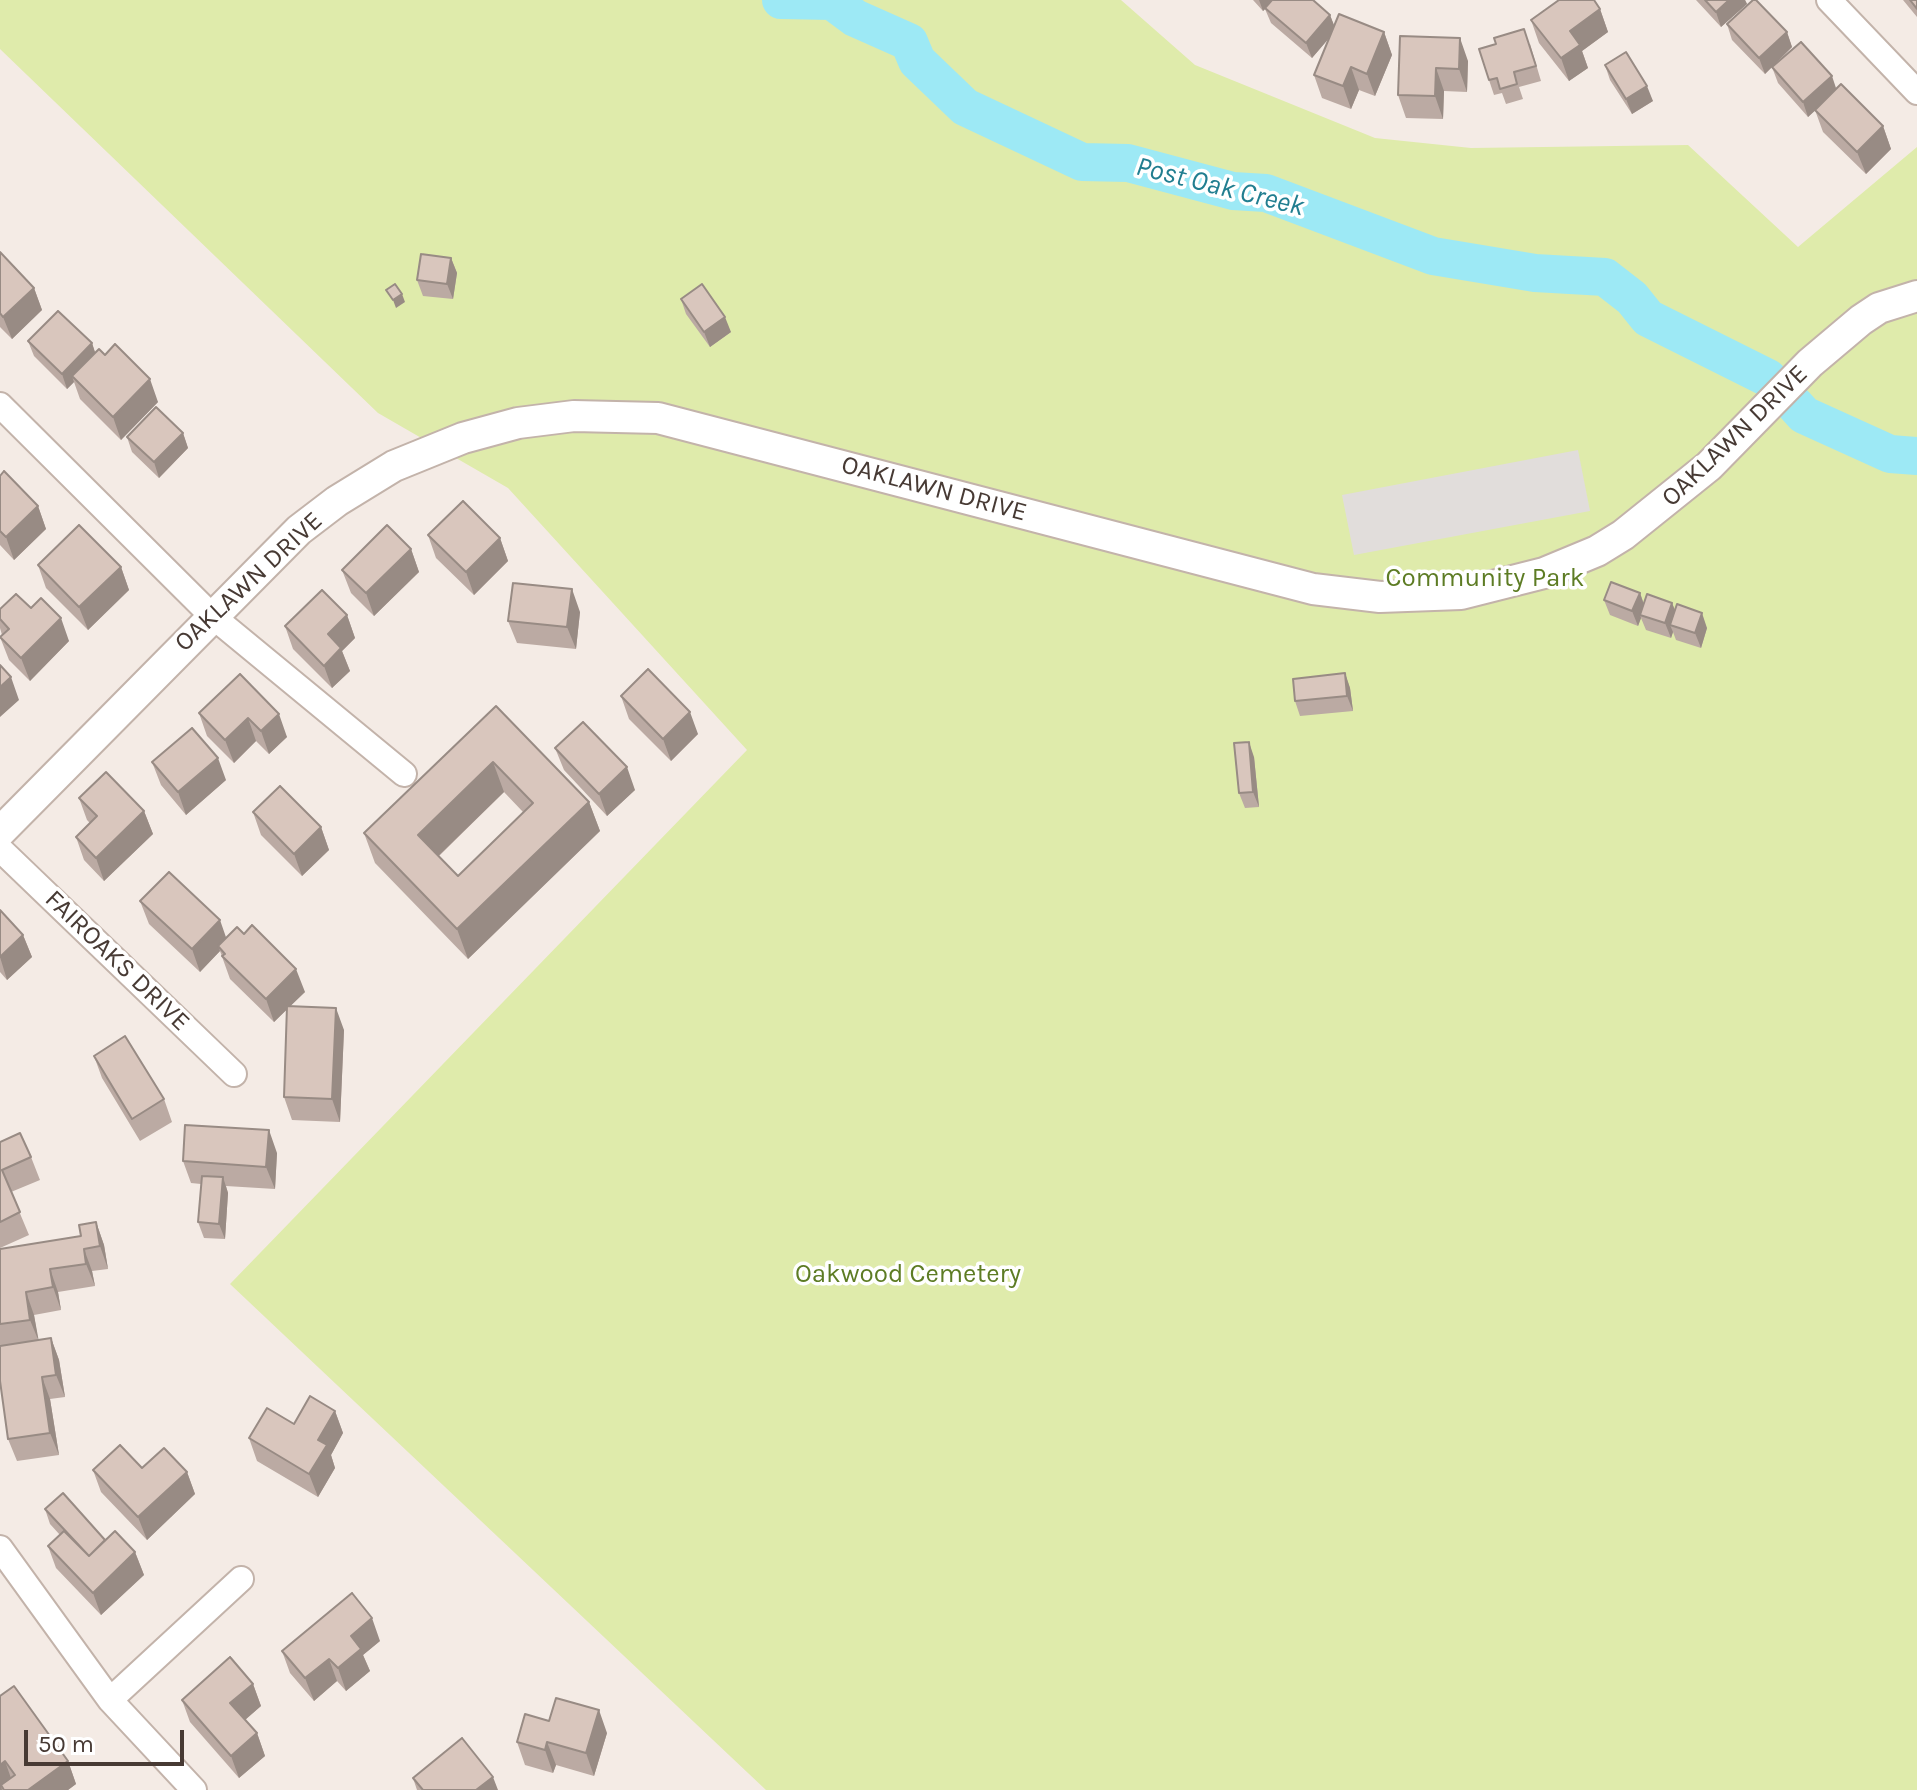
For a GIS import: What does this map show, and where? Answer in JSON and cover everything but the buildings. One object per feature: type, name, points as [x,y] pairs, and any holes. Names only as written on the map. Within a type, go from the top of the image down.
[{"type":"street","points":[[1829,0],[1917,92]]},
{"type":"street","name":"OAKLAWN DRIVE","points":[[0,832],[211,615],[299,530],[337,501],[394,466],[463,438],[518,423],[615,415],[683,422],[1313,589],[1380,597],[1450,595],[1485,590],[1544,573],[1597,551],[1623,535],[1709,466],[1810,363],[1844,333],[1879,308],[1917,296]]},
{"type":"street","points":[[0,405],[211,615],[404,774]]},
{"type":"street","name":"FAIROAKS DRIVE","points":[[0,849],[234,1074]]},
{"type":"street","points":[[0,1548],[110,1700],[194,1790]]},
{"type":"street","points":[[110,1700],[241,1579]]},
{"type":"green space","points":[[0,0],[1121,0],[1195,65],[1375,138],[1471,148],[1688,145],[1798,247],[1917,147],[1917,1790],[766,1790],[230,1284],[747,750],[508,488],[378,413],[0,49]]},
{"type":"shaded area","points":[[1578,450],[1590,511],[1354,555],[1342,495]]},
{"type":"waterway","name":"Post Oak Creek","points":[[781,0],[832,1],[855,18],[909,42],[917,61],[965,107],[1082,162],[1128,163],[1233,191],[1266,193],[1433,256],[1535,273],[1605,277],[1632,298],[1648,318],[1768,378]]},
{"type":"waterway","name":"Post Oak Creek","points":[[1795,405],[1804,415],[1890,454],[1917,456]]},
{"type":"park label","name":"Community Park","points":[[1485,579]]},
{"type":"park label","name":"Oakwood Cemetery","points":[[908,1275]]}]
